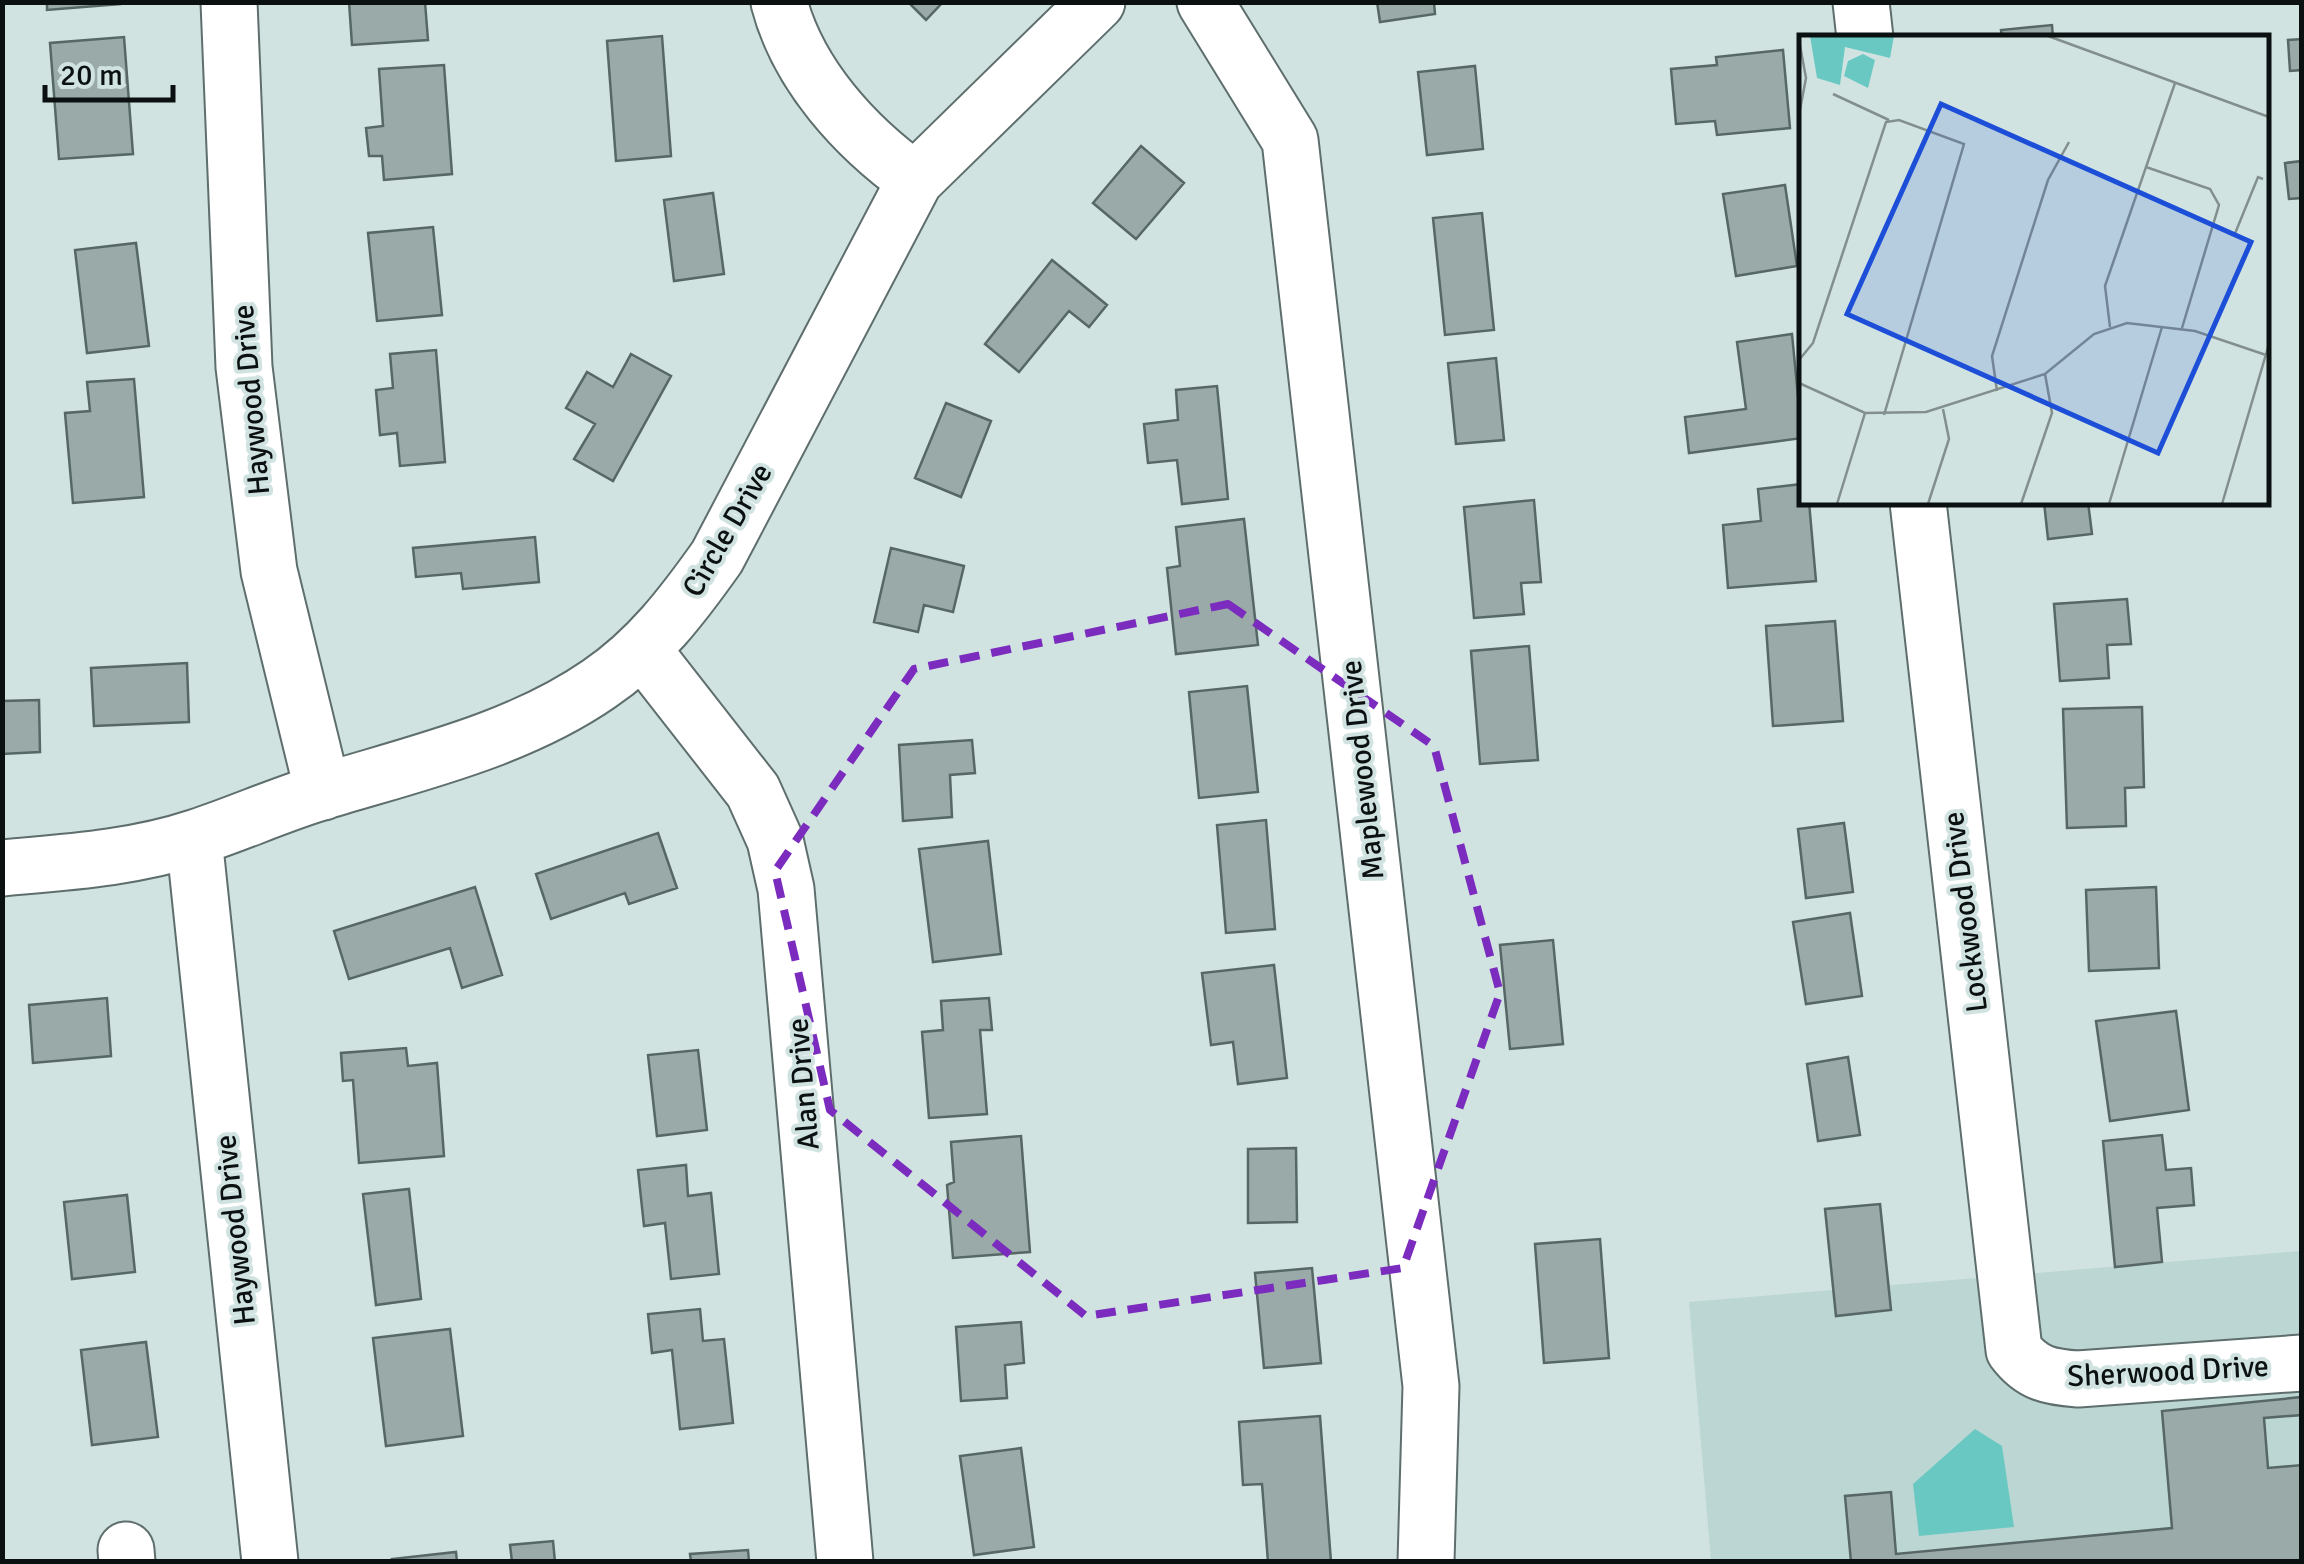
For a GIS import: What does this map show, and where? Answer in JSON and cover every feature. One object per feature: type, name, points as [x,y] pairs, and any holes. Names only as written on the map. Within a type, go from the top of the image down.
[{"type":"street","name":"Haywood Drive","points":[[229,2],[244,367],[270,571],[323,792]]},
{"type":"street","points":[[779,2],[808,67],[842,116],[914,180]]},
{"type":"street","name":"Circle Drive","points":[[2,868],[102,859],[194,838],[323,792],[403,769],[543,717],[600,684],[679,611],[717,557],[914,180],[1097,2]]},
{"type":"street","name":"Maplewood Drive","points":[[1205,2],[1290,140],[1431,1386],[1426,1562]]},
{"type":"street","points":[[1861,2],[1865,35]]},
{"type":"street","name":"Lockwood Drive","points":[[1918,505],[2012,1321]]},
{"type":"street","name":"Alan Drive","points":[[642,649],[753,791],[775,840],[786,889],[844,1562]]},
{"type":"street","name":"Haywood Drive","points":[[194,838],[270,1562]]},
{"type":"street","name":"Sherwood Drive","points":[[2012,1321],[2014,1350],[2026,1366],[2046,1376],[2078,1380],[2302,1363]]},
{"type":"highlighted area","points":[[1228,604],[1434,746],[1500,993],[1403,1268],[1086,1316],[830,1110],[775,871],[914,669]]},
{"type":"shaded area","points":[[2301,1251],[2301,1561],[1711,1561],[1689,1302]]},
{"type":"shaded area","points":[[1975,1429],[2002,1446],[2014,1527],[1919,1536],[1913,1484]]},
{"type":"building","points":[[47,2],[120,2],[120,4],[47,10]]},
{"type":"building","points":[[349,2],[425,2],[428,40],[352,45]]},
{"type":"building","points":[[908,2],[943,2],[926,20]]},
{"type":"building","points":[[1377,2],[1434,2],[1435,14],[1380,22]]},
{"type":"building","points":[[2052,25],[2053,35],[2002,35],[2001,30]]},
{"type":"building","points":[[662,36],[671,156],[616,161],[607,41]]},
{"type":"building","points":[[124,37],[133,154],[59,159],[50,43]]},
{"type":"building","points":[[2302,39],[2302,70],[2290,71],[2288,40]]},
{"type":"building","points":[[1783,50],[1790,128],[1717,135],[1715,121],[1676,124],[1671,69],[1717,65],[1716,57]]},
{"type":"building","points":[[444,65],[452,174],[384,180],[382,156],[369,156],[366,128],[383,126],[379,69]]},
{"type":"building","points":[[1475,66],[1483,149],[1427,155],[1418,72]]},
{"type":"building","points":[[1141,146],[1184,183],[1136,239],[1093,203]]},
{"type":"building","points":[[2302,161],[2302,198],[2289,199],[2285,163]]},
{"type":"building","points":[[1785,185],[1797,266],[1736,276],[1723,194]]},
{"type":"building","points":[[713,193],[724,274],[674,281],[664,200]]},
{"type":"building","points":[[1482,213],[1494,330],[1445,335],[1433,218]]},
{"type":"building","points":[[433,227],[442,315],[377,321],[368,233]]},
{"type":"building","points":[[136,243],[149,346],[87,353],[75,250]]},
{"type":"building","points":[[1052,260],[1107,305],[1089,327],[1069,311],[1019,372],[985,344]]},
{"type":"building","points":[[1792,334],[1799,438],[1689,453],[1685,417],[1746,409],[1737,342]]},
{"type":"building","points":[[436,350],[445,462],[400,466],[397,433],[380,435],[376,390],[393,388],[390,354]]},
{"type":"building","points":[[631,354],[671,376],[613,481],[574,459],[595,424],[566,408],[587,372],[613,387]]},
{"type":"building","points":[[1496,358],[1504,440],[1456,444],[1448,363]]},
{"type":"building","points":[[134,379],[144,497],[73,503],[65,413],[90,411],[87,382]]},
{"type":"building","points":[[1217,386],[1228,499],[1182,504],[1177,460],[1148,463],[1144,424],[1178,420],[1176,390]]},
{"type":"building","points":[[946,403],[991,421],[961,497],[915,478]]},
{"type":"building","points":[[1799,484],[1799,505],[1809,505],[1816,581],[1728,588],[1723,525],[1761,521],[1758,489]]},
{"type":"building","points":[[1534,500],[1541,582],[1521,583],[1524,614],[1474,618],[1464,507]]},
{"type":"building","points":[[2044,505],[2088,505],[2092,534],[2048,539]]},
{"type":"building","points":[[1244,519],[1258,645],[1176,654],[1167,568],[1180,566],[1176,527]]},
{"type":"building","points":[[535,537],[539,582],[463,589],[461,573],[416,577],[413,548]]},
{"type":"building","points":[[891,548],[964,566],[953,612],[924,605],[918,632],[874,622]]},
{"type":"building","points":[[2127,599],[2131,644],[2107,645],[2109,678],[2060,681],[2054,604]]},
{"type":"building","points":[[1835,621],[1843,721],[1773,726],[1766,626]]},
{"type":"building","points":[[1529,646],[1538,760],[1480,764],[1471,651]]},
{"type":"building","points":[[187,663],[189,722],[94,726],[91,668]]},
{"type":"building","points":[[1247,686],[1258,792],[1199,798],[1189,692]]},
{"type":"building","points":[[39,700],[40,752],[2,754],[2,701]]},
{"type":"building","points":[[2142,707],[2144,787],[2125,788],[2126,826],[2067,828],[2063,709]]},
{"type":"building","points":[[972,740],[975,773],[950,775],[952,817],[903,821],[899,745]]},
{"type":"building","points":[[1266,820],[1275,929],[1226,933],[1217,825]]},
{"type":"building","points":[[1844,823],[1853,892],[1806,898],[1798,829]]},
{"type":"building","points":[[658,833],[677,888],[629,904],[625,893],[551,919],[536,874]]},
{"type":"building","points":[[988,841],[1001,954],[933,962],[919,849]]},
{"type":"building","points":[[475,887],[502,975],[462,988],[450,948],[349,979],[334,931]]},
{"type":"building","points":[[2156,887],[2159,968],[2089,971],[2086,890]]},
{"type":"building","points":[[1850,913],[1862,996],[1806,1004],[1793,922]]},
{"type":"building","points":[[1553,940],[1563,1044],[1510,1049],[1500,945]]},
{"type":"building","points":[[1274,965],[1287,1078],[1238,1084],[1233,1042],[1211,1045],[1202,973]]},
{"type":"building","points":[[107,998],[111,1056],[33,1063],[29,1005]]},
{"type":"building","points":[[989,998],[992,1030],[980,1030],[987,1114],[929,1118],[922,1032],[943,1030],[941,1001]]},
{"type":"building","points":[[2176,1011],[2189,1110],[2110,1121],[2096,1021]]},
{"type":"building","points":[[406,1048],[408,1066],[437,1063],[444,1156],[359,1163],[353,1080],[343,1081],[341,1053]]},
{"type":"building","points":[[698,1050],[707,1130],[657,1136],[648,1055]]},
{"type":"building","points":[[1848,1057],[1860,1135],[1818,1141],[1807,1064]]},
{"type":"building","points":[[2162,1135],[2166,1170],[2191,1168],[2194,1205],[2157,1208],[2162,1262],[2115,1267],[2103,1141]]},
{"type":"building","points":[[1021,1136],[1030,1252],[953,1258],[947,1185],[954,1182],[951,1142]]},
{"type":"building","points":[[1296,1148],[1297,1222],[1248,1223],[1248,1149]]},
{"type":"building","points":[[686,1165],[688,1196],[711,1193],[719,1274],[671,1279],[665,1223],[644,1226],[638,1170]]},
{"type":"building","points":[[409,1189],[421,1299],[376,1305],[363,1194]]},
{"type":"building","points":[[127,1195],[135,1272],[72,1279],[64,1202]]},
{"type":"building","points":[[1880,1204],[1891,1310],[1836,1316],[1825,1209]]},
{"type":"building","points":[[1600,1239],[1609,1358],[1544,1363],[1535,1244]]},
{"type":"building","points":[[1312,1268],[1321,1363],[1264,1368],[1255,1273]]},
{"type":"building","points":[[700,1309],[703,1341],[724,1339],[733,1423],[680,1429],[672,1350],[652,1353],[648,1314]]},
{"type":"building","points":[[1021,1322],[1024,1363],[1005,1365],[1007,1398],[961,1401],[956,1327]]},
{"type":"building","points":[[450,1329],[463,1436],[386,1446],[373,1338]]},
{"type":"building","points":[[146,1342],[158,1437],[92,1445],[81,1350]]},
{"type":"building","points":[[2302,1397],[2302,1415],[2264,1418],[2268,1468],[2302,1465],[2302,1562],[1851,1562],[1845,1496],[1891,1492],[1896,1554],[2172,1528],[2162,1411]]},
{"type":"building","points":[[1320,1416],[1331,1562],[1268,1562],[1262,1484],[1243,1485],[1239,1422]]},
{"type":"building","points":[[1021,1448],[1034,1547],[974,1555],[960,1456]]},
{"type":"building","points":[[553,1541],[555,1562],[512,1562],[510,1545]]},
{"type":"building","points":[[748,1550],[749,1562],[691,1562],[690,1554]]},
{"type":"building","points":[[456,1552],[457,1562],[392,1559]]}]
